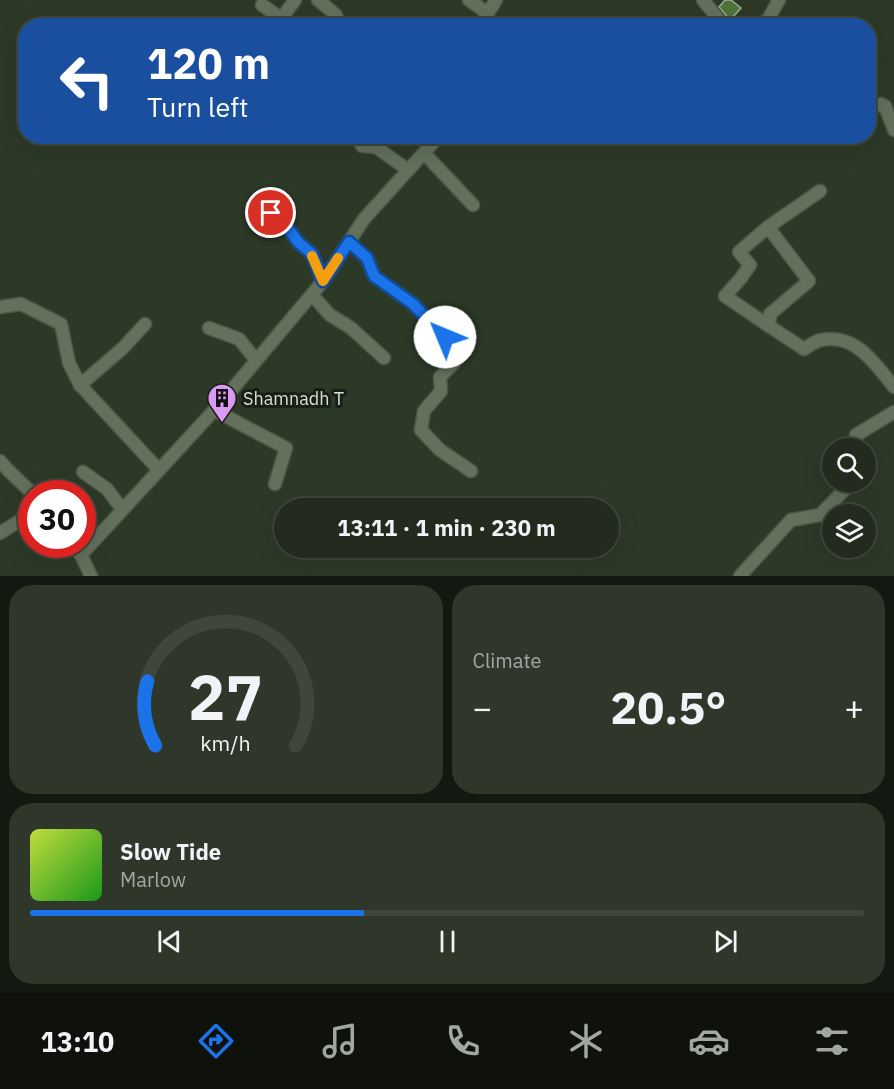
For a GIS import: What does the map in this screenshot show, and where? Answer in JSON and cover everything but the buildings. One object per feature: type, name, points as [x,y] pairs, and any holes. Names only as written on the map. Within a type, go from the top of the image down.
[{"type":"street","points":[[288,18],[295,0]]},
{"type":"street","points":[[318,0],[337,18]]},
{"type":"street","points":[[469,0],[487,13]]},
{"type":"street","points":[[484,18],[496,0]]},
{"type":"street","points":[[703,0],[718,18]]},
{"type":"street","points":[[769,18],[778,0]]},
{"type":"street","points":[[261,5],[280,18]]},
{"type":"street","points":[[890,105],[894,130]]},
{"type":"street","points":[[361,144],[376,147],[408,171]]},
{"type":"street","points":[[96,538],[214,410],[323,281],[364,219],[432,144]]},
{"type":"street","points":[[424,153],[472,204]]},
{"type":"street","points":[[820,191],[768,227],[739,252],[750,265],[725,296],[804,349],[820,339],[843,341],[865,351],[894,387]]},
{"type":"street","points":[[271,213],[312,254],[323,281]]},
{"type":"street","points":[[768,227],[809,281],[770,314],[769,326]]},
{"type":"street","points":[[349,242],[367,258],[374,276],[413,304],[445,337],[442,348],[454,363],[440,377],[441,391],[424,411],[421,430],[440,450],[471,471]]},
{"type":"street","points":[[312,295],[330,315],[351,327],[384,358]]},
{"type":"street","points":[[0,307],[21,304],[61,324],[69,363],[80,385],[159,470]]},
{"type":"street","points":[[80,385],[123,348],[145,324]]},
{"type":"street","points":[[209,328],[239,339],[256,360]]},
{"type":"street","points":[[214,410],[286,448],[275,484]]},
{"type":"street","points":[[856,438],[856,435],[894,412]]},
{"type":"street","points":[[0,460],[18,480]]},
{"type":"street","points":[[83,472],[107,489],[122,509]]},
{"type":"street","points":[[740,576],[791,520],[820,515],[842,492]]},
{"type":"street","points":[[0,533],[18,522]]},
{"type":"street","points":[[82,558],[91,576]]},
{"type":"slow traffic","points":[[312,256],[323,281],[338,258]]},
{"type":"place","name":"Shamnadh T","points":[[222,424]]},
{"type":"route","points":[[271,213],[312,254],[323,281],[349,242],[367,258],[374,276],[413,304],[445,337]]}]
